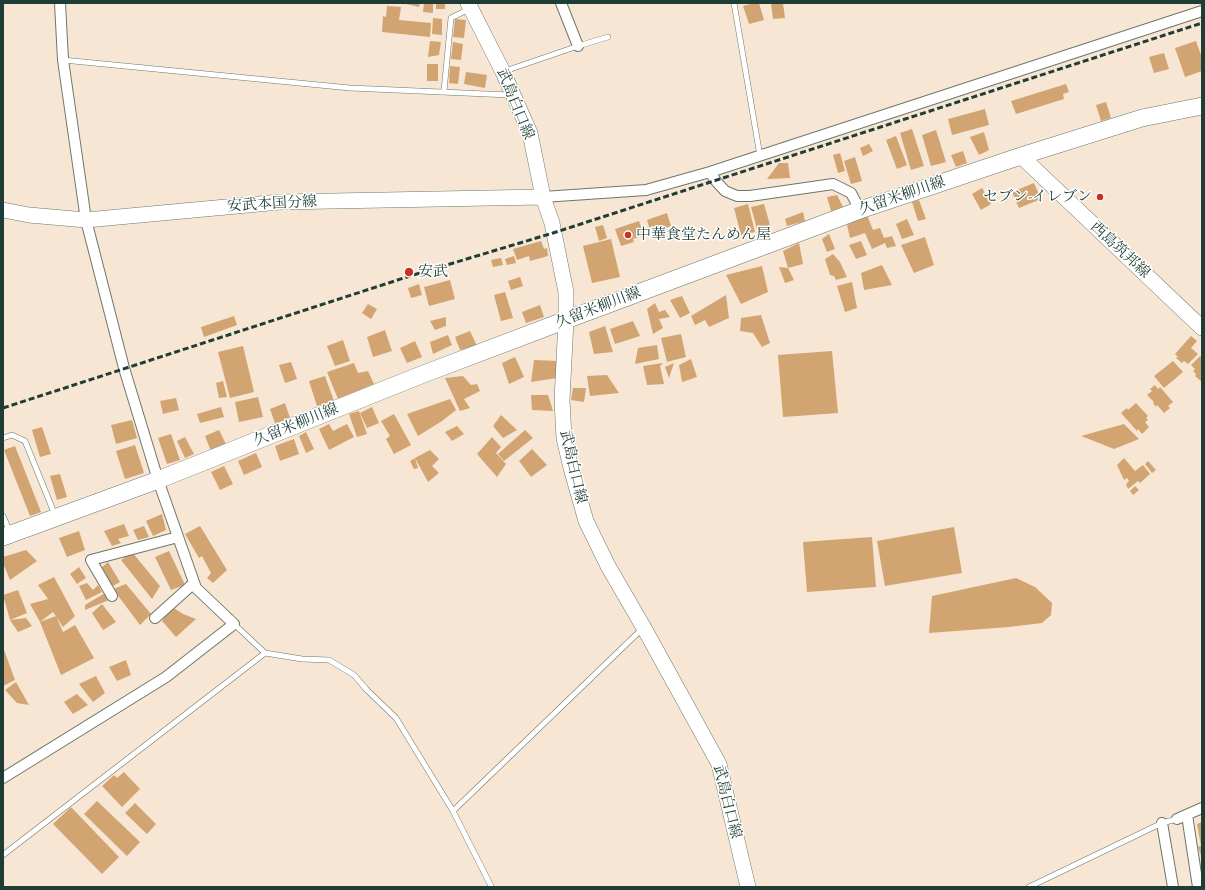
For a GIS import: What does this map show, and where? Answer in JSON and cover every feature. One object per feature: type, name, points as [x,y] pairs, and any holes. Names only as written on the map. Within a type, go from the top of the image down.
[{"type":"main road","name":"武島白口線","points":[[469,6],[503,72],[530,133],[543,197],[552,223],[566,292],[562,400],[564,438],[586,521],[608,566],[719,764],[748,887]]},
{"type":"main road","name":"久留米柳川線","points":[[7,536],[158,480],[421,375],[860,210],[1021,156],[1142,118],[1202,106]]},
{"type":"main road","name":"西島筑邦線","points":[[1021,156],[1201,326]]},
{"type":"main road","name":"安武本国分線","points":[[3,210],[29,215],[86,220],[280,202],[543,197]]},
{"type":"street","points":[[3,778],[166,677],[234,624],[196,588],[158,480],[124,368],[86,220],[63,60],[60,3]]},
{"type":"street","points":[[562,4],[578,46]]},
{"type":"street","points":[[543,197],[646,190],[710,172],[1202,11]]},
{"type":"street","points":[[710,172],[725,191],[737,196],[750,196],[833,184],[851,193],[860,210]]},
{"type":"street","points":[[112,596],[92,560],[178,537]]},
{"type":"street","points":[[155,618],[194,583]]},
{"type":"street","points":[[1177,819],[1202,808]]},
{"type":"street","points":[[1187,814],[1198,887]]},
{"type":"street","points":[[1162,822],[1173,887]]},
{"type":"lane","points":[[734,3],[760,156]]},
{"type":"lane","points":[[444,91],[451,18],[469,6]]},
{"type":"lane","points":[[503,72],[608,37]]},
{"type":"lane","points":[[63,60],[350,88],[514,95]]},
{"type":"lane","points":[[3,438],[12,435],[25,441],[56,518]]},
{"type":"lane","points":[[3,516],[7,536]]},
{"type":"lane","points":[[234,624],[265,653],[302,659],[329,660],[354,675],[396,718],[453,811],[492,886],[490,887]]},
{"type":"lane","points":[[453,811],[644,628]]},
{"type":"lane","points":[[3,855],[265,653]]},
{"type":"lane","points":[[1029,887],[1162,822],[1177,819]]},
{"type":"building","points":[[402,3],[420,3],[419,7]]},
{"type":"building","points":[[424,3],[433,3],[433,13],[423,12]]},
{"type":"building","points":[[436,3],[445,3],[445,9],[436,9]]},
{"type":"building","points":[[759,3],[764,20],[749,24],[743,6]]},
{"type":"building","points":[[771,3],[783,3],[785,18],[773,19]]},
{"type":"building","points":[[387,6],[401,7],[399,20],[431,23],[430,37],[382,32],[383,16],[386,17]]},
{"type":"building","points":[[433,18],[442,19],[442,35],[432,34]]},
{"type":"building","points":[[455,19],[466,20],[464,38],[453,37]]},
{"type":"building","points":[[430,41],[441,42],[439,55],[428,57]]},
{"type":"building","points":[[1196,41],[1202,58],[1202,71],[1185,77],[1175,48]]},
{"type":"building","points":[[453,42],[463,44],[461,60],[451,59]]},
{"type":"building","points":[[1164,53],[1169,69],[1154,73],[1149,57]]},
{"type":"building","points":[[427,64],[438,64],[438,81],[427,81]]},
{"type":"building","points":[[450,66],[460,67],[458,84],[449,83]]},
{"type":"building","points":[[466,72],[487,75],[485,88],[464,84]]},
{"type":"building","points":[[1066,84],[1069,92],[1063,94],[1064,99],[1016,114],[1011,101]]},
{"type":"building","points":[[1106,102],[1111,118],[1101,121],[1096,105]]},
{"type":"building","points":[[985,109],[989,125],[952,135],[948,119]]},
{"type":"building","points":[[912,129],[924,166],[911,170],[900,133]]},
{"type":"building","points":[[936,130],[946,162],[931,166],[922,135]]},
{"type":"building","points":[[984,132],[989,150],[979,155],[970,137]]},
{"type":"building","points":[[896,136],[907,165],[897,169],[886,140]]},
{"type":"building","points":[[869,144],[873,151],[863,156],[860,148]]},
{"type":"building","points":[[963,151],[967,163],[956,167],[951,155]]},
{"type":"building","points":[[840,153],[845,171],[838,173],[833,155]]},
{"type":"building","points":[[855,157],[862,181],[851,184],[844,161]]},
{"type":"building","points":[[779,163],[788,163],[790,178],[767,179]]},
{"type":"building","points":[[1034,183],[1041,199],[1019,208],[1012,192]]},
{"type":"building","points":[[982,188],[991,204],[981,210],[972,194]]},
{"type":"building","points":[[837,195],[843,207],[831,211],[827,197]]},
{"type":"building","points":[[919,200],[926,219],[918,221],[912,202]]},
{"type":"building","points":[[748,204],[755,232],[741,235],[734,208]]},
{"type":"building","points":[[764,204],[770,225],[757,229],[751,207]]},
{"type":"building","points":[[803,212],[805,221],[787,226],[785,219]]},
{"type":"building","points":[[667,213],[671,226],[666,228],[667,231],[660,233],[659,230],[651,233],[647,220]]},
{"type":"building","points":[[867,215],[873,230],[880,228],[884,238],[892,236],[896,246],[887,248],[885,243],[872,249],[865,233],[850,238],[847,225]]},
{"type":"building","points":[[907,219],[914,235],[902,239],[896,224]]},
{"type":"building","points":[[639,221],[644,235],[633,239],[634,242],[621,246],[615,229]]},
{"type":"building","points":[[603,225],[607,238],[599,241],[595,227]]},
{"type":"building","points":[[829,234],[835,249],[827,252],[822,239]]},
{"type":"building","points":[[925,237],[934,265],[914,273],[901,245]]},
{"type":"building","points":[[611,239],[620,277],[592,283],[583,246]]},
{"type":"building","points":[[541,241],[544,249],[547,248],[548,256],[530,261],[529,256],[517,260],[513,249]]},
{"type":"building","points":[[861,241],[867,255],[856,259],[849,245]]},
{"type":"building","points":[[799,243],[803,264],[788,268],[783,251]]},
{"type":"building","points":[[833,254],[840,262],[847,277],[836,280],[834,276],[830,275],[825,259]]},
{"type":"building","points":[[514,256],[516,263],[507,265],[505,259]]},
{"type":"building","points":[[501,258],[503,265],[493,267],[491,260]]},
{"type":"building","points":[[882,265],[892,285],[864,290],[861,273]]},
{"type":"building","points":[[762,266],[768,292],[741,304],[726,275]]},
{"type":"building","points":[[779,267],[788,268],[794,280],[785,283]]},
{"type":"building","points":[[520,277],[523,286],[511,290],[508,281]]},
{"type":"building","points":[[450,280],[455,299],[429,306],[424,287]]},
{"type":"building","points":[[852,282],[857,308],[845,312],[837,286]]},
{"type":"building","points":[[419,284],[422,295],[411,298],[408,288]]},
{"type":"building","points":[[505,292],[513,318],[501,321],[494,295]]},
{"type":"building","points":[[726,295],[729,318],[709,327],[705,320],[695,325],[691,316]]},
{"type":"building","points":[[682,296],[690,313],[680,318],[670,300]]},
{"type":"building","points":[[655,303],[659,312],[665,310],[670,317],[659,319],[663,328],[653,334],[647,309]]},
{"type":"building","points":[[368,304],[377,309],[371,319],[362,313]]},
{"type":"building","points":[[540,305],[544,317],[526,323],[522,312]]},
{"type":"building","points":[[761,315],[770,343],[762,347],[753,333],[740,331],[741,318]]},
{"type":"building","points":[[234,316],[237,325],[204,337],[201,327]]},
{"type":"building","points":[[446,317],[446,326],[435,330],[430,321]]},
{"type":"building","points":[[633,321],[640,336],[615,344],[610,329]]},
{"type":"building","points":[[605,326],[613,352],[594,354],[589,332]]},
{"type":"building","points":[[385,330],[392,351],[373,357],[367,337]]},
{"type":"building","points":[[470,331],[477,346],[460,350],[455,337]]},
{"type":"building","points":[[681,334],[686,357],[667,362],[661,338]]},
{"type":"building","points":[[448,335],[452,345],[433,354],[430,342]]},
{"type":"building","points":[[1191,336],[1197,341],[1191,348],[1198,354],[1188,364],[1184,361],[1182,363],[1176,358],[1178,357],[1175,354]]},
{"type":"building","points":[[343,340],[350,361],[335,366],[327,346]]},
{"type":"building","points":[[415,341],[422,357],[407,363],[400,348]]},
{"type":"building","points":[[657,345],[659,359],[635,364],[638,348]]},
{"type":"building","points":[[243,346],[254,392],[230,398],[218,352]]},
{"type":"building","points":[[832,351],[838,413],[783,417],[778,355]]},
{"type":"building","points":[[1200,356],[1202,358],[1201,381],[1195,376],[1196,374],[1193,371],[1195,369],[1191,365]]},
{"type":"building","points":[[515,357],[524,377],[509,384],[502,363]]},
{"type":"building","points":[[691,359],[697,377],[682,382],[679,365]]},
{"type":"building","points":[[534,360],[558,361],[557,378],[531,382]]},
{"type":"building","points":[[1173,361],[1183,372],[1164,388],[1154,376]]},
{"type":"building","points":[[291,362],[297,379],[285,383],[279,365]]},
{"type":"building","points":[[354,363],[358,373],[368,371],[374,384],[338,399],[327,372]]},
{"type":"building","points":[[663,363],[660,366],[664,384],[647,385],[643,366]]},
{"type":"building","points":[[674,363],[669,378],[665,367]]},
{"type":"building","points":[[607,375],[619,393],[590,396],[587,376]]},
{"type":"building","points":[[325,376],[334,401],[317,406],[309,381]]},
{"type":"building","points":[[463,376],[471,385],[477,384],[480,391],[464,399],[470,408],[460,411],[445,378]]},
{"type":"building","points":[[223,381],[227,397],[219,398],[216,383]]},
{"type":"building","points":[[1155,385],[1158,389],[1160,387],[1173,402],[1168,406],[1170,408],[1164,413],[1157,405],[1156,407],[1153,403],[1154,402],[1147,395],[1152,391],[1150,389]]},
{"type":"building","points":[[573,388],[586,388],[584,402],[571,400]]},
{"type":"building","points":[[531,395],[548,395],[553,411],[532,410]]},
{"type":"building","points":[[258,397],[263,417],[239,422],[235,402]]},
{"type":"building","points":[[176,398],[179,410],[163,414],[160,401]]},
{"type":"building","points":[[450,399],[456,410],[418,436],[407,414]]},
{"type":"building","points":[[285,403],[291,421],[276,426],[270,409]]},
{"type":"building","points":[[1136,403],[1148,416],[1146,418],[1148,420],[1145,422],[1149,427],[1142,434],[1138,429],[1137,431],[1121,413],[1127,408],[1128,410]]},
{"type":"building","points":[[221,407],[224,417],[200,423],[197,414]]},
{"type":"building","points":[[372,407],[379,423],[367,428],[360,413]]},
{"type":"building","points":[[359,411],[367,434],[357,437],[349,414]]},
{"type":"building","points":[[394,414],[411,445],[394,454],[386,439],[390,436],[381,421]]},
{"type":"building","points":[[501,415],[517,430],[503,438],[493,426]]},
{"type":"building","points":[[132,420],[137,438],[116,444],[111,425]]},
{"type":"building","points":[[329,424],[333,431],[347,424],[354,437],[329,450],[319,429]]},
{"type":"building","points":[[1124,424],[1139,439],[1114,449],[1081,436]]},
{"type":"building","points":[[457,426],[464,434],[452,441],[445,432]]},
{"type":"building","points":[[42,427],[51,454],[40,457],[32,430]]},
{"type":"building","points":[[219,430],[226,444],[211,451],[205,436]]},
{"type":"building","points":[[525,430],[533,438],[504,461],[498,454]]},
{"type":"building","points":[[306,432],[314,449],[306,453],[299,436]]},
{"type":"building","points":[[171,434],[180,460],[167,464],[158,438]]},
{"type":"building","points":[[185,437],[194,454],[185,458],[177,441]]},
{"type":"building","points":[[492,437],[501,447],[496,453],[506,464],[497,477],[477,454]]},
{"type":"building","points":[[294,439],[299,454],[280,461],[275,446]]},
{"type":"building","points":[[135,445],[144,473],[125,479],[116,451]]},
{"type":"building","points":[[15,446],[41,512],[30,516],[4,450]]},
{"type":"building","points":[[532,449],[547,465],[531,477],[519,461]]},
{"type":"building","points":[[430,450],[439,459],[432,466],[439,473],[428,482],[415,458]]},
{"type":"building","points":[[256,453],[262,467],[244,475],[238,461]]},
{"type":"building","points":[[415,458],[418,468],[414,469],[410,461]]},
{"type":"building","points":[[1124,458],[1135,471],[1143,465],[1150,474],[1140,483],[1138,481],[1128,489],[1126,484],[1129,481],[1127,478],[1124,480],[1117,465]]},
{"type":"building","points":[[1148,461],[1156,470],[1152,473],[1145,464]]},
{"type":"building","points":[[224,466],[233,484],[220,490],[211,472]]},
{"type":"building","points":[[60,474],[67,497],[57,500],[50,476]]},
{"type":"building","points":[[1135,486],[1139,490],[1133,495],[1130,491]]},
{"type":"building","points":[[162,514],[166,530],[153,536],[146,521]]},
{"type":"building","points":[[124,524],[129,536],[118,539],[121,543],[112,546],[104,531]]},
{"type":"building","points":[[144,526],[149,537],[138,540],[133,530]]},
{"type":"building","points":[[200,526],[227,570],[213,583],[207,578],[211,573],[202,556],[199,558],[185,534]]},
{"type":"building","points":[[954,527],[962,573],[885,586],[877,541]]},
{"type":"building","points":[[79,531],[85,550],[67,557],[59,538]]},
{"type":"building","points":[[872,537],[876,587],[807,592],[803,542]]},
{"type":"building","points":[[26,550],[37,561],[10,580],[3,563],[3,557]]},
{"type":"building","points":[[169,551],[185,585],[171,590],[155,557]]},
{"type":"building","points":[[132,552],[160,586],[152,599],[121,560]]},
{"type":"building","points":[[108,562],[120,582],[109,588],[101,568]]},
{"type":"building","points":[[79,567],[86,578],[77,584],[70,574]]},
{"type":"building","points":[[54,577],[75,616],[63,627],[53,612],[40,622],[30,604],[48,599],[38,585]]},
{"type":"building","points":[[1016,578],[1035,587],[1052,603],[1051,615],[1042,623],[929,633],[932,596]]},
{"type":"building","points":[[87,583],[93,590],[98,585],[102,592],[86,600],[79,586]]},
{"type":"building","points":[[126,584],[151,614],[140,625],[113,589]]},
{"type":"building","points":[[18,590],[27,613],[10,620],[3,595]]},
{"type":"building","points":[[105,593],[109,600],[85,610],[85,605]]},
{"type":"building","points":[[102,604],[116,622],[103,630],[92,613]]},
{"type":"building","points":[[171,606],[183,614],[196,619],[176,637],[162,621]]},
{"type":"building","points":[[56,616],[63,632],[75,625],[94,658],[61,675],[40,622]]},
{"type":"building","points":[[26,618],[32,626],[18,632],[10,620]]},
{"type":"building","points":[[3,647],[15,680],[3,686]]},
{"type":"building","points":[[126,660],[131,675],[117,681],[109,667]]},
{"type":"building","points":[[96,676],[105,693],[93,702],[79,684]]},
{"type":"building","points":[[16,682],[29,705],[17,703],[5,690]]},
{"type":"building","points":[[77,694],[88,705],[73,714],[64,702]]},
{"type":"building","points":[[124,772],[140,789],[122,807],[102,786],[114,775],[117,778]]},
{"type":"building","points":[[97,801],[140,842],[127,856],[84,814]]},
{"type":"building","points":[[135,803],[156,824],[147,834],[125,813]]},
{"type":"building","points":[[71,807],[119,857],[102,874],[53,824]]},
{"type":"building","points":[[1202,822],[1202,858],[1198,847],[1201,846],[1197,824]]},
{"type":"railway","points":[[3,408],[410,276],[553,233],[1202,23]]},
{"type":"place","name":"セブン-イレブン","points":[[1100,197]]},
{"type":"place","name":"中華食堂たんめん屋","points":[[628,235]]},
{"type":"place","name":"安武","points":[[409,272]]}]
